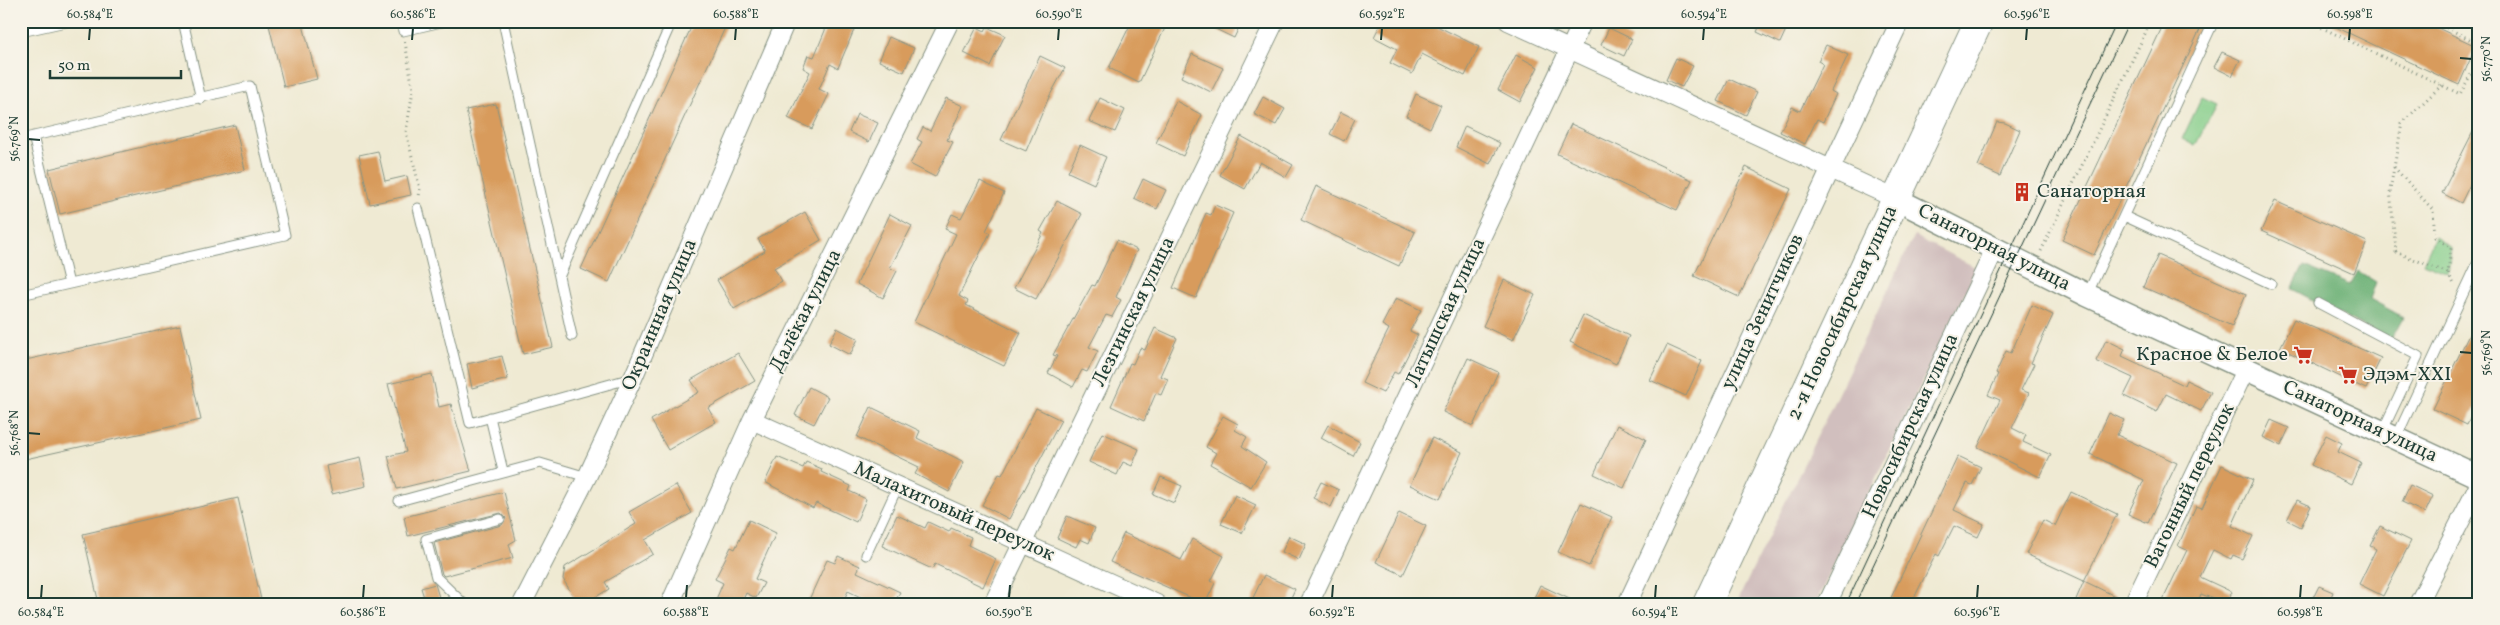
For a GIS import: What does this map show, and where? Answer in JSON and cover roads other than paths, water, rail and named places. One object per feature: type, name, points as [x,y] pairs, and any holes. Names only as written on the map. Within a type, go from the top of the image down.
[{"type":"main road","name":"2-я Новосибирская улица","points":[[1707,604],[1979,21]]},
{"type":"street","name":"Окраинная улица","points":[[522,604],[587,477],[633,378],[786,21]]},
{"type":"street","name":"Далёкая улица","points":[[670,604],[752,420],[950,21]]},
{"type":"street","name":"Лезгинская улица","points":[[993,604],[1275,21]]},
{"type":"street","name":"Санаторная улица","points":[[1508,21],[1831,168],[2033,267],[2087,296],[2479,477]]},
{"type":"street","name":"Латышская улица","points":[[1309,604],[1583,21]]},
{"type":"street","name":"улица Зенитчиков","points":[[1627,604],[1900,21]]},
{"type":"street","name":"Новосибирская улица","points":[[1827,604],[1995,249]]},
{"type":"street","name":"Вагонный переулок","points":[[2133,604],[2246,368]]},
{"type":"street","name":"Малахитовый переулок","points":[[752,420],[1157,604]]},
{"type":"street","points":[[2418,604],[2479,485]]},
{"type":"lane","points":[[24,28],[70,21]]},
{"type":"lane","points":[[183,21],[201,99]]},
{"type":"lane","points":[[401,21],[404,31],[446,21]]},
{"type":"lane","points":[[503,21],[572,336]]},
{"type":"lane","points":[[560,275],[672,21]]},
{"type":"lane","points":[[2087,296],[2214,21]]},
{"type":"lane","points":[[21,139],[201,99],[250,86],[285,235],[21,296]]},
{"type":"lane","points":[[33,136],[69,284]]},
{"type":"lane","points":[[418,208],[470,422],[633,378]]},
{"type":"lane","points":[[2124,216],[2271,284]]},
{"type":"lane","points":[[2389,435],[2479,260]]},
{"type":"lane","points":[[2318,303],[2418,356],[2389,435]]},
{"type":"lane","points":[[490,417],[503,471]]},
{"type":"lane","points":[[399,501],[540,462],[587,477]]},
{"type":"lane","points":[[866,555],[898,486]]},
{"type":"lane","points":[[464,604],[436,577],[426,539],[500,519]]},
{"type":"tram line","points":[[1846,604],[2117,21]]},
{"type":"tram line","points":[[1855,604],[2129,21]]},
{"type":"place","name":"Санаторная","points":[[2022,192]]},
{"type":"place","name":"Красное & Белое","points":[[2303,355]]},
{"type":"place","name":"Эдэм-XXI","points":[[2348,375]]}]
